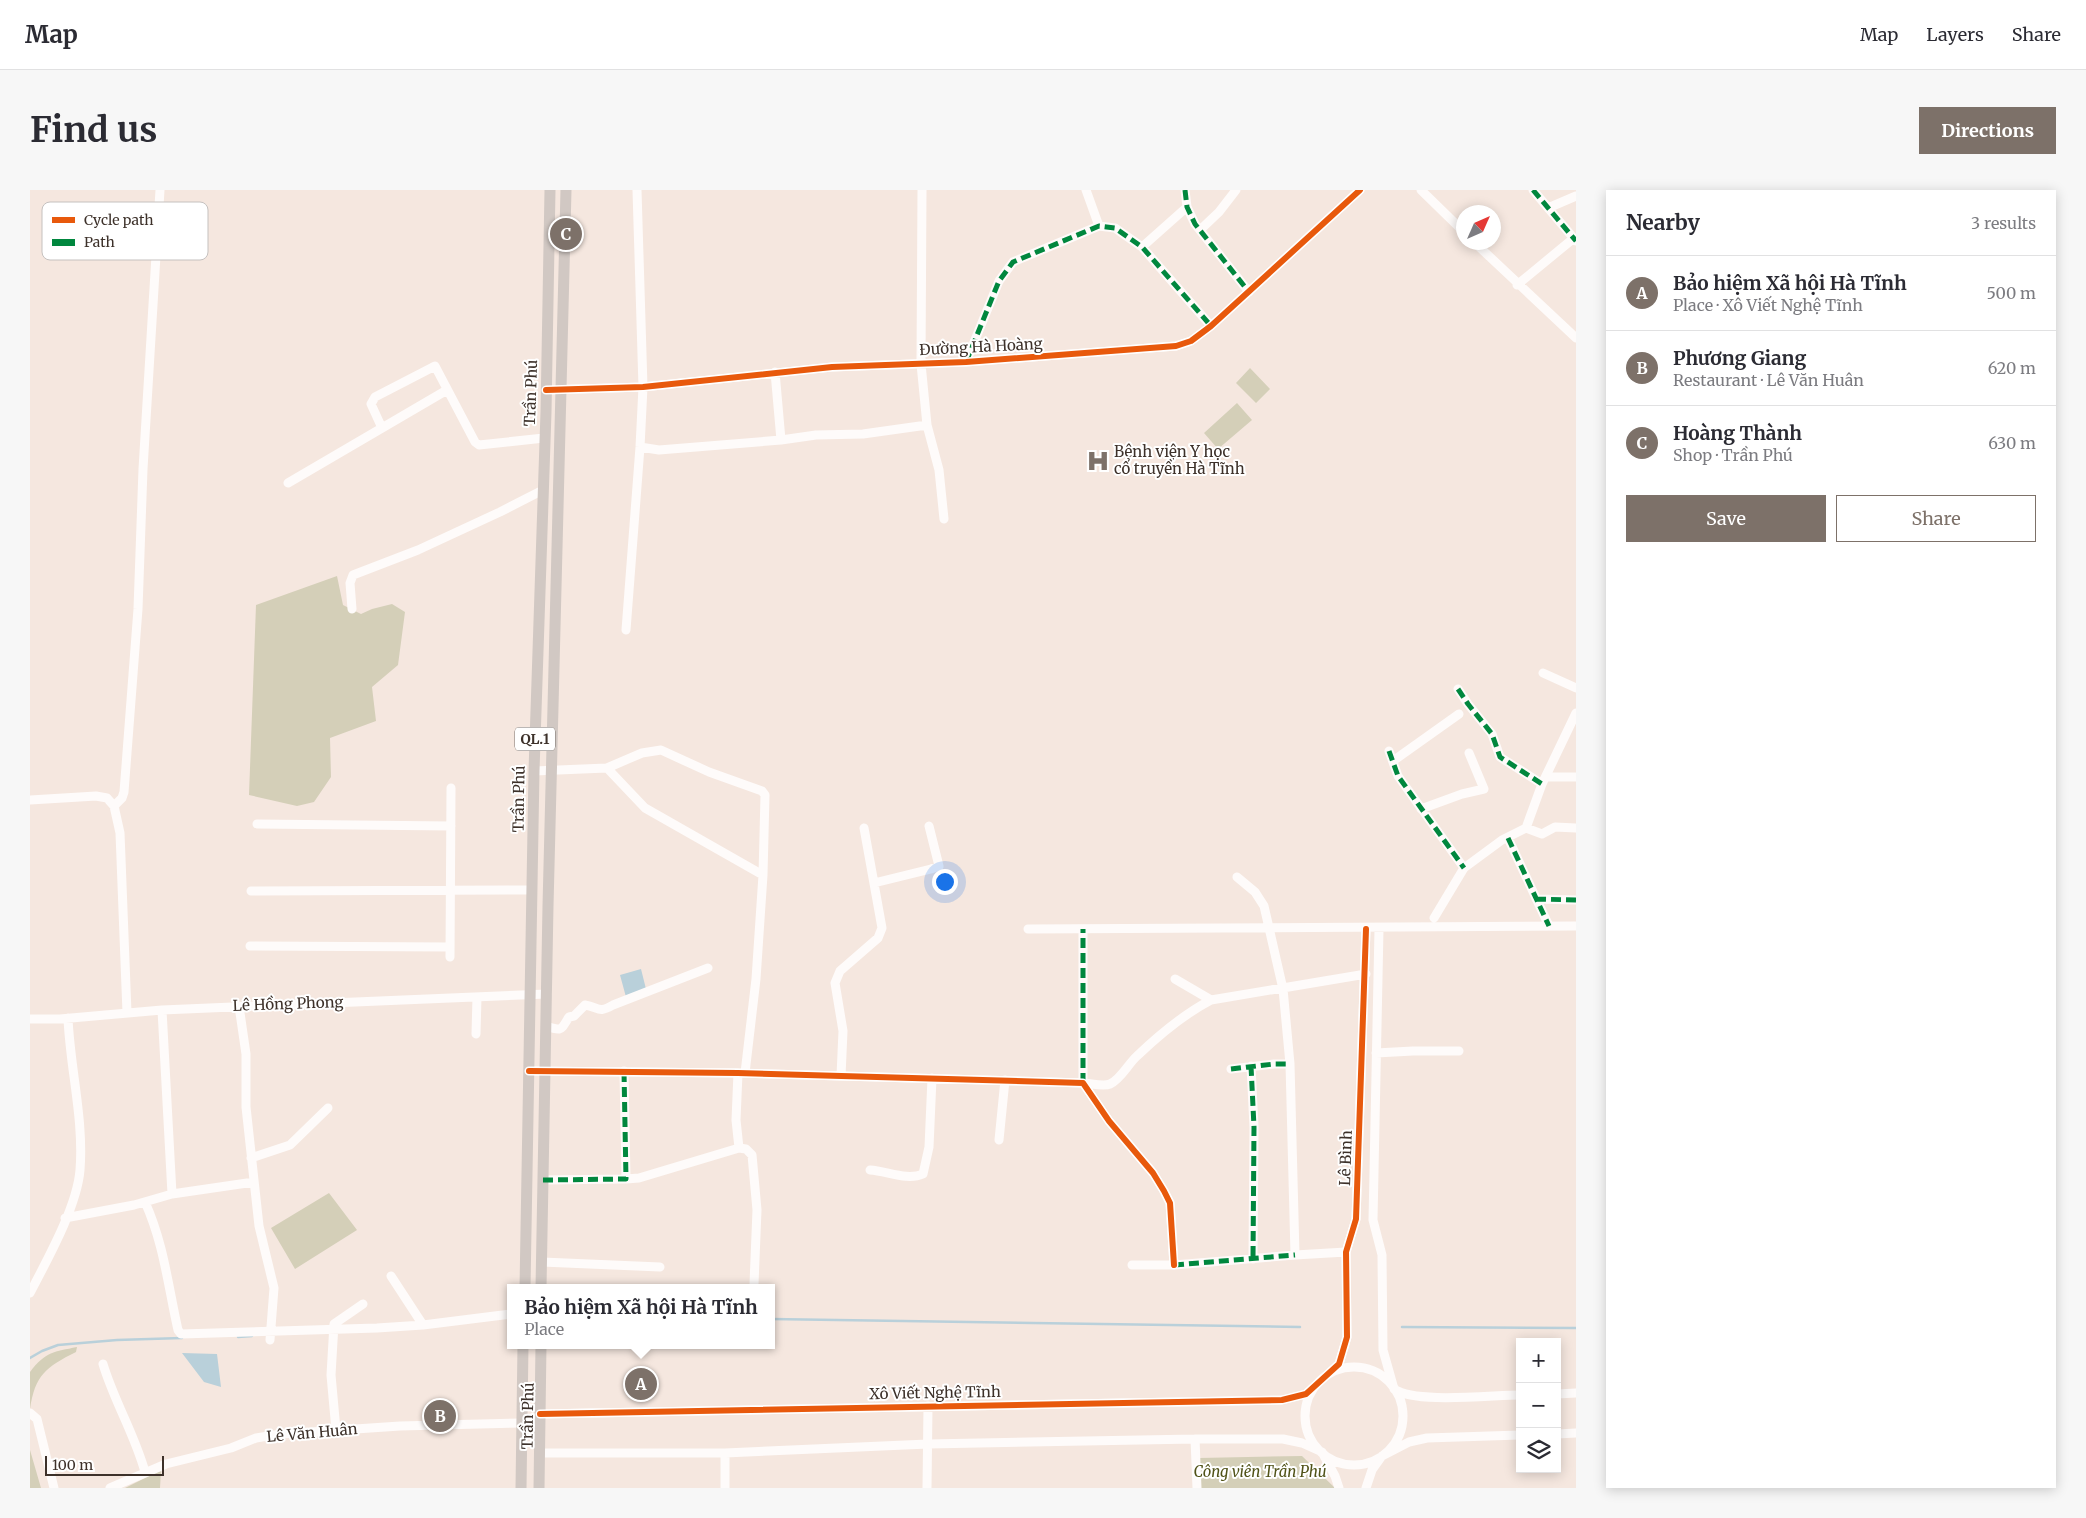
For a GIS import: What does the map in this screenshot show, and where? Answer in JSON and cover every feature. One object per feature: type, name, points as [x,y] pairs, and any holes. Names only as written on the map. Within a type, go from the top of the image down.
[{"type":"main road","name":"Trần Phú","points":[[525,1284],[534,771],[546,390],[550,190]]},
{"type":"main road","name":"Trần Phú","points":[[541,1284],[551,771],[566,190]]},
{"type":"main road","name":"Trần Phú","points":[[521,1488],[523,1349]]},
{"type":"main road","name":"Trần Phú","points":[[539,1488],[541,1349]]},
{"type":"street","points":[[626,630],[643,386],[637,190]]},
{"type":"street","points":[[922,190],[921,364],[927,425],[939,470],[944,519]]},
{"type":"street","points":[[1086,190],[1099,226]]},
{"type":"street","points":[[1185,190],[1186,208],[1200,230],[1249,292]]},
{"type":"street","points":[[1200,230],[1219,212],[1236,190]]},
{"type":"street","name":"Đường Hà Hoàng","points":[[546,390],[643,386],[832,367],[966,362],[1176,346],[1191,341],[1210,326],[1360,190]]},
{"type":"street","points":[[1421,190],[1456,224]]},
{"type":"street","points":[[1518,285],[1575,240],[1534,190]]},
{"type":"street","points":[[1548,208],[1576,196]]},
{"type":"street","points":[[1142,247],[1186,208]]},
{"type":"street","points":[[966,362],[998,282],[1013,262],[1099,226],[1115,228],[1142,247],[1210,326]]},
{"type":"street","points":[[1482,250],[1576,338]]},
{"type":"street","points":[[114,806],[122,798],[124,792],[138,609],[143,469],[156,260]]},
{"type":"street","points":[[382,428],[371,404],[375,397],[435,366],[479,445],[544,438]]},
{"type":"street","points":[[775,372],[781,440]]},
{"type":"street","points":[[288,483],[447,390]]},
{"type":"street","points":[[640,448],[659,450],[781,440],[816,435],[863,434],[927,425]]},
{"type":"street","points":[[352,609],[350,583],[353,575],[418,550],[543,490]]},
{"type":"street","points":[[1543,673],[1576,688]]},
{"type":"street","points":[[1458,689],[1492,734],[1500,757],[1544,780],[1576,777]]},
{"type":"street","points":[[1434,918],[1464,868],[1476,858],[1526,828],[1544,780],[1576,713]]},
{"type":"street","points":[[1393,761],[1459,714]]},
{"type":"street","points":[[534,771],[607,768],[642,754],[661,750],[709,772],[762,792],[765,795],[763,875],[756,979],[736,1120],[739,1148]]},
{"type":"street","points":[[1389,752],[1398,776],[1464,868]]},
{"type":"street","points":[[1421,809],[1462,794],[1484,789],[1469,753]]},
{"type":"street","points":[[607,768],[645,808],[763,875]]},
{"type":"street","points":[[450,957],[451,788]]},
{"type":"street","points":[[30,800],[96,796],[107,798],[114,806],[120,833],[128,1013]]},
{"type":"street","points":[[256,824],[451,826]]},
{"type":"street","points":[[874,883],[939,866],[929,826]]},
{"type":"street","points":[[1526,828],[1542,834],[1555,826],[1576,828]]},
{"type":"street","points":[[841,1076],[843,1031],[836,983],[840,971],[878,938],[881,933],[881,920],[864,828]]},
{"type":"street","points":[[1508,838],[1549,926]]},
{"type":"street","points":[[1237,877],[1259,898],[1264,906],[1283,989],[1290,1064],[1295,1255]]},
{"type":"street","points":[[251,891],[532,890]]},
{"type":"street","points":[[1536,899],[1576,900]]},
{"type":"street","points":[[1028,929],[1379,929],[1576,926]]},
{"type":"street","points":[[1083,929],[1083,1082],[1109,1121],[1152,1173],[1170,1203],[1174,1265]]},
{"type":"street","name":"Lê Bình","points":[[1322,1378],[1339,1364],[1346,1343],[1346,1252],[1356,1218],[1366,974],[1366,929]]},
{"type":"street","name":"Lê Bình","points":[[1379,929],[1373,1220],[1382,1255],[1383,1350],[1394,1388]]},
{"type":"street","points":[[250,946],[450,947]]},
{"type":"street","points":[[546,1026],[555,1030],[561,1029],[566,1025],[569,1017],[574,1016],[585,1005],[598,1010],[605,1010],[613,1005],[708,968]]},
{"type":"street","points":[[529,1071],[686,1074],[742,1073],[1083,1082],[1108,1085],[1117,1079],[1137,1056],[1163,1033],[1197,1007],[1211,1000],[1366,974]]},
{"type":"street","points":[[1175,979],[1211,1000]]},
{"type":"street","name":"Lê Hồng Phong","points":[[30,1019],[239,1006],[547,994]]},
{"type":"street","points":[[476,1034],[477,997]]},
{"type":"street","points":[[239,1006],[246,1054],[246,1107],[259,1226],[274,1288],[270,1335]]},
{"type":"street","points":[[162,1010],[172,1194]]},
{"type":"street","points":[[30,1293],[72,1201],[80,1171],[78,1118],[68,1018]]},
{"type":"street","points":[[1376,1053],[1413,1050],[1459,1051]]},
{"type":"street","points":[[1231,1069],[1290,1064]]},
{"type":"street","points":[[1251,1066],[1254,1127],[1253,1259]]},
{"type":"street","points":[[624,1072],[626,1179]]},
{"type":"street","points":[[870,1170],[916,1177],[923,1174],[929,1141],[932,1078]]},
{"type":"street","points":[[999,1140],[1004,1080]]},
{"type":"street","points":[[252,1158],[290,1145],[328,1108]]},
{"type":"street","points":[[543,1180],[640,1178],[739,1148],[746,1149],[752,1155],[757,1218],[754,1284]]},
{"type":"street","points":[[65,1218],[145,1202],[172,1194],[254,1182]]},
{"type":"street","points":[[145,1202],[155,1226],[170,1283],[177,1327],[181,1334],[236,1334],[251,1331],[270,1335],[333,1333],[507,1314]]},
{"type":"street","points":[[1356,1218],[1373,1220]]},
{"type":"street","points":[[1132,1266],[1174,1265],[1346,1252]]},
{"type":"street","points":[[542,1262],[660,1267]]},
{"type":"street","points":[[391,1276],[422,1325]]},
{"type":"street","points":[[336,1430],[331,1375],[333,1333],[338,1320],[363,1304]]},
{"type":"street","points":[[103,1364],[109,1385],[137,1444],[145,1472]]},
{"type":"street","points":[[1366,1488],[1372,1470],[1382,1456],[1393,1446],[1401,1432],[1404,1417],[1402,1402],[1384,1376],[1369,1368],[1352,1366],[1336,1370],[1322,1378],[1310,1395],[1305,1415],[1307,1429],[1313,1442],[1332,1460],[1351,1464],[1371,1462],[1382,1456],[1418,1439],[1516,1435]]},
{"type":"street","name":"Xô Viết Nghệ Tĩnh","points":[[540,1414],[1282,1400],[1306,1394],[1322,1378]]},
{"type":"street","points":[[1394,1388],[1415,1397],[1516,1395]]},
{"type":"street","points":[[1561,1394],[1576,1393]]},
{"type":"street","points":[[927,1488],[928,1406]]},
{"type":"street","points":[[30,1413],[37,1419],[54,1488]]},
{"type":"street","name":"Lê Văn Huân","points":[[110,1488],[166,1464],[231,1448],[256,1438],[281,1434],[400,1426],[522,1423]]},
{"type":"street","points":[[1561,1434],[1576,1433]]},
{"type":"street","points":[[1195,1439],[1197,1488]]},
{"type":"street","points":[[540,1453],[725,1453],[928,1444],[1195,1439],[1293,1440],[1322,1452],[1335,1476],[1339,1488]]},
{"type":"street","points":[[725,1453],[725,1488]]},
{"type":"green space","points":[[1250,368],[1270,389],[1256,403],[1236,383]]},
{"type":"green space","points":[[1237,403],[1252,420],[1218,449],[1204,433]]},
{"type":"green space","points":[[337,576],[343,605],[361,614],[392,604],[405,612],[398,665],[372,687],[376,721],[330,738],[331,777],[314,802],[297,806],[249,795],[256,605]]},
{"type":"green space","points":[[329,1193],[357,1230],[295,1269],[271,1228]]},
{"type":"green space","points":[[77,1347],[76,1352],[57,1362],[44,1373],[35,1388],[30,1409],[30,1372],[46,1356]]},
{"type":"green space","points":[[30,1450],[41,1488],[30,1488]]},
{"type":"green space","name":"Công viên Trần Phú","points":[[1302,1456],[1335,1488],[1201,1488],[1199,1458]]},
{"type":"green space","points":[[161,1470],[160,1488],[125,1488]]},
{"type":"water","points":[[641,969],[646,989],[626,997],[620,975]]},
{"type":"water","points":[[182,1353],[217,1354],[221,1387],[204,1382]]},
{"type":"waterway","points":[[775,1319],[1300,1327]]},
{"type":"waterway","points":[[1402,1327],[1576,1328]]},
{"type":"waterway","points":[[238,1337],[252,1336]]},
{"type":"waterway","points":[[30,1358],[58,1345],[117,1340],[182,1338]]},
{"type":"marked path","points":[[1185,190],[1187,207],[1195,224],[1249,292]]},
{"type":"marked path","points":[[1533,190],[1576,241]]},
{"type":"marked path","points":[[966,362],[999,281],[1013,262],[1099,226],[1115,228],[1142,247],[1211,326]]},
{"type":"marked path","points":[[1458,689],[1492,734],[1500,757],[1542,784]]},
{"type":"marked path","points":[[1389,751],[1398,776],[1464,868]]},
{"type":"marked path","points":[[1508,838],[1549,926]]},
{"type":"marked path","points":[[1536,899],[1576,900]]},
{"type":"marked path","points":[[1083,929],[1083,1083]]},
{"type":"marked path","points":[[1231,1069],[1290,1064]]},
{"type":"marked path","points":[[1251,1066],[1254,1127],[1253,1259]]},
{"type":"marked path","points":[[543,1180],[626,1179],[624,1071]]},
{"type":"marked path","points":[[1174,1265],[1295,1255]]},
{"type":"cycle path","points":[[546,390],[643,387],[832,367],[966,362],[1176,346],[1191,341],[1211,326],[1360,190]]},
{"type":"cycle path","points":[[540,1414],[1282,1400],[1306,1394],[1339,1364],[1347,1337],[1346,1252],[1356,1219],[1366,929]]},
{"type":"cycle path","points":[[529,1071],[738,1073],[1083,1083],[1109,1121],[1153,1173],[1164,1191],[1170,1203],[1174,1265]]},
{"type":"place","name":"Hoàng Thành","points":[[566,234]]},
{"type":"place","name":"Bệnh viện Y học cổ truyền Hà Tĩnh","points":[[1098,461]]},
{"type":"place","name":"Bảo hiệm Xã hội Hà Tĩnh","points":[[641,1384]]},
{"type":"place","name":"Phương Giang","points":[[440,1416]]}]
